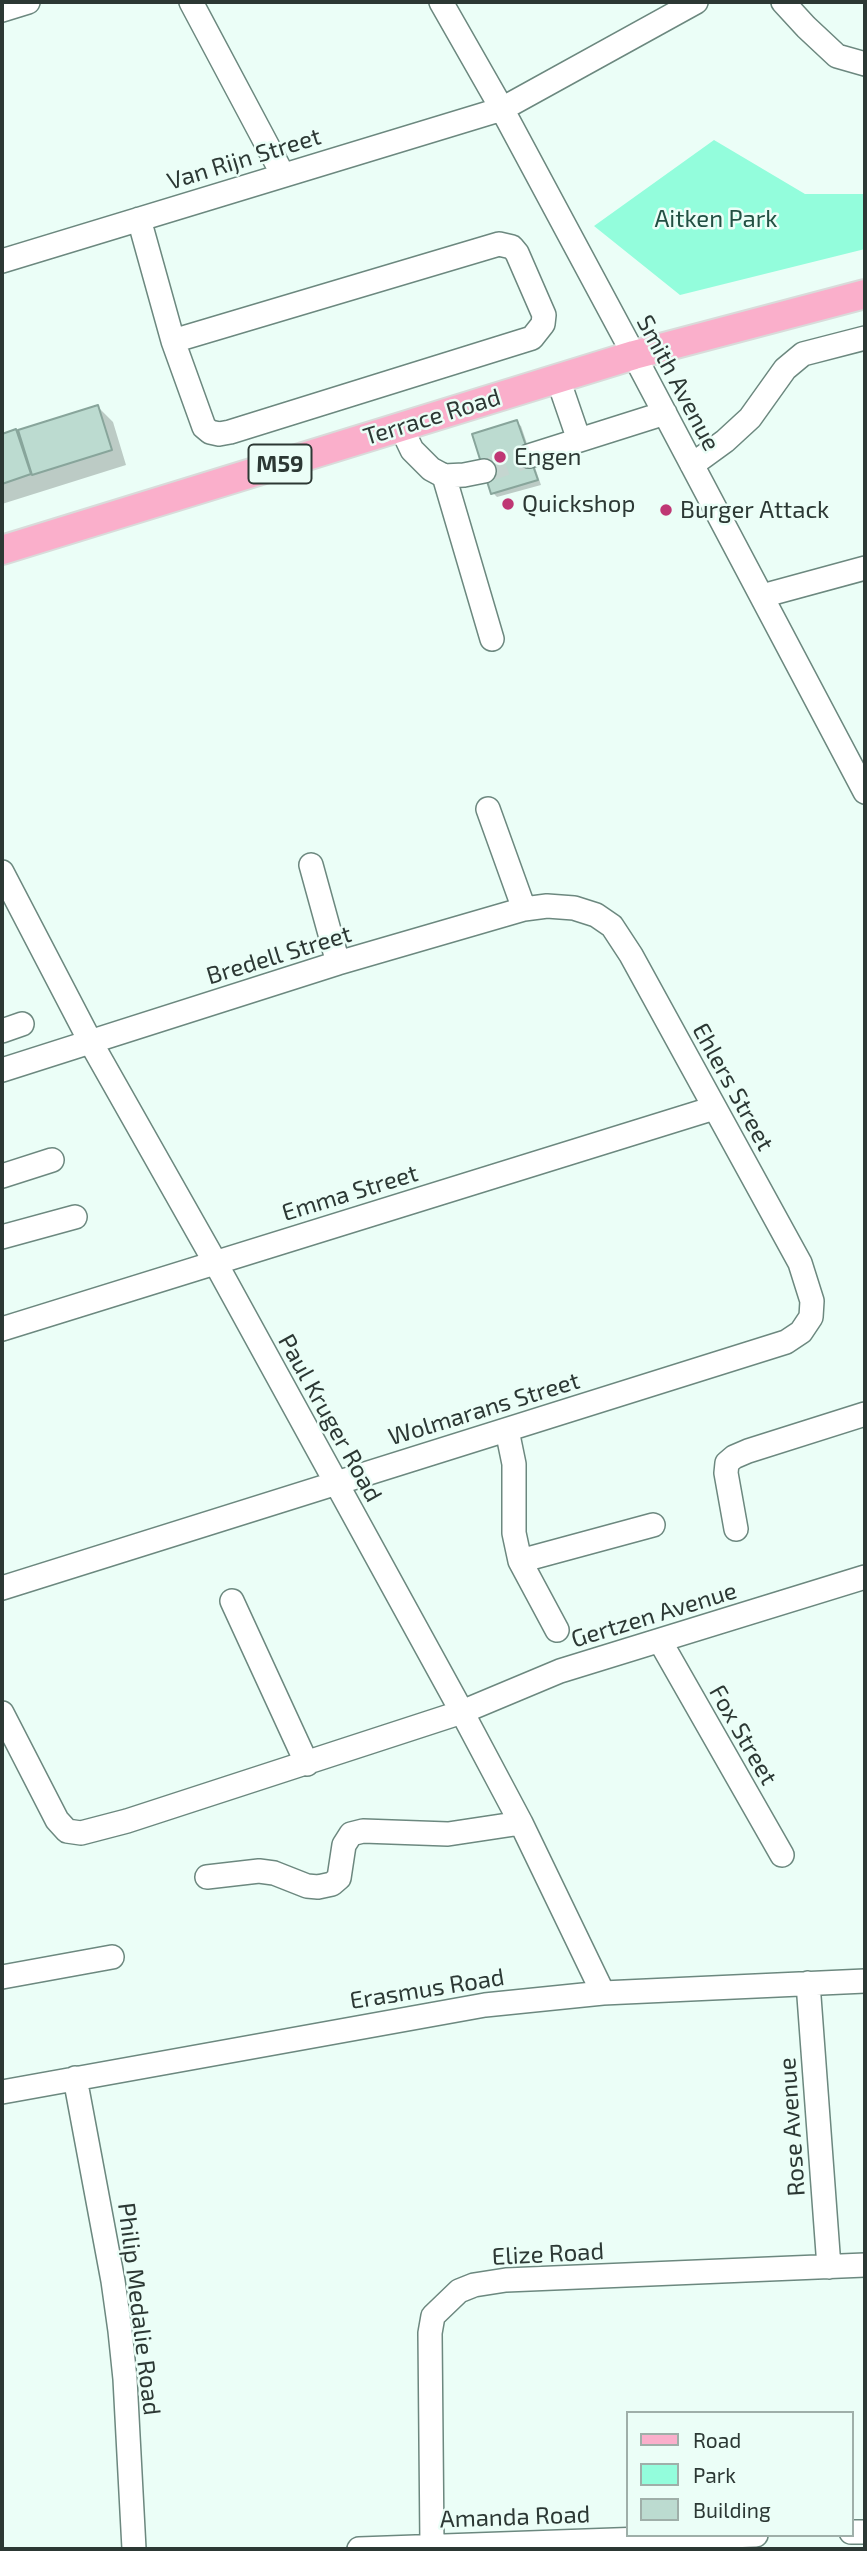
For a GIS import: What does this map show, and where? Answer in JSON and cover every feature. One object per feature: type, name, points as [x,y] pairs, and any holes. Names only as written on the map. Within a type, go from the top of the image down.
[{"type":"main road","name":"Terrace Road","points":[[2,550],[634,355],[865,294]]},
{"type":"street","points":[[2,10],[28,2]]},
{"type":"street","points":[[191,2],[283,175]]},
{"type":"street","name":"Smith Avenue","points":[[441,2],[502,109],[865,792]]},
{"type":"street","name":"Van Rijn Street","points":[[2,261],[502,109],[696,2]]},
{"type":"street","points":[[783,2],[837,56],[865,64]]},
{"type":"street","points":[[138,219],[173,341],[204,427],[210,432],[219,434],[532,338],[543,324],[544,315],[517,253],[512,247],[499,244],[173,341]]},
{"type":"street","points":[[692,465],[725,442],[750,418],[785,369],[803,354],[865,338]]},
{"type":"street","points":[[558,379],[579,440]]},
{"type":"street","points":[[529,456],[665,413]]},
{"type":"street","points":[[401,427],[412,450],[431,469],[444,476],[484,471]]},
{"type":"street","points":[[444,476],[492,639]]},
{"type":"street","points":[[762,596],[865,568]]},
{"type":"street","points":[[488,809],[524,909]]},
{"type":"street","points":[[311,865],[338,964]]},
{"type":"street","name":"Paul Kruger Road","points":[[2,872],[10,907],[90,1041],[215,1262],[462,1713],[521,1823],[603,1993]]},
{"type":"street","name":"Bredell Street","points":[[2,1070],[338,964],[524,909],[547,906],[574,908]]},
{"type":"street","name":"Ehlers Street","points":[[574,908],[596,915],[612,926],[631,955],[800,1263],[813,1301],[811,1317]]},
{"type":"street","name":"Emma Street","points":[[2,1329],[714,1108]]},
{"type":"street","points":[[2,1176],[52,1160]]},
{"type":"street","points":[[2,1237],[75,1217]]},
{"type":"street","name":"Wolmarans Street","points":[[2,1588],[786,1342],[801,1332],[811,1317]]},
{"type":"street","points":[[736,1529],[726,1473],[727,1463],[748,1451],[865,1414]]},
{"type":"street","points":[[507,1430],[514,1464],[514,1533],[520,1561],[557,1630]]},
{"type":"street","points":[[520,1561],[653,1525]]},
{"type":"street","name":"Gertzen Avenue","points":[[2,1713],[57,1820],[67,1830],[81,1833],[462,1713],[560,1671],[865,1577]]},
{"type":"street","points":[[232,1601],[307,1764]]},
{"type":"street","name":"Fox Street","points":[[660,1641],[782,1855]]},
{"type":"street","points":[[207,1877],[259,1871],[318,1887],[332,1884],[338,1878],[344,1845],[351,1834],[363,1831],[448,1834],[521,1823]]},
{"type":"street","points":[[2,1977],[111,1957]]},
{"type":"street","name":"Erasmus Road","points":[[2,2092],[485,2005],[603,1993],[865,1981]]},
{"type":"street","name":"Rose Avenue","points":[[808,1983],[829,2267]]},
{"type":"street","name":"Philip Medalie Road","points":[[75,2078],[120,2331],[134,2549]]},
{"type":"street","name":"Elize Road","points":[[432,2546],[430,2333],[433,2316],[460,2291],[474,2285],[506,2280],[865,2265]]},
{"type":"street","name":"Amanda Road","points":[[359,2549],[697,2537]]},
{"type":"green space","name":"Aitken Park","points":[[714,140],[805,194],[865,194],[865,249],[680,295],[594,226]]},
{"type":"building","points":[[98,405],[112,450],[32,475],[18,430]]},
{"type":"building","points":[[517,420],[538,480],[491,494],[472,434]]},
{"type":"building","points":[[16,429],[31,474],[2,484],[2,434]]},
{"type":"tunnel","points":[[484,471],[529,456]]},
{"type":"place","name":"Engen","points":[[500,457]]},
{"type":"place","name":"Quickshop","points":[[508,504]]},
{"type":"place","name":"Burger Attack","points":[[666,510]]}]
